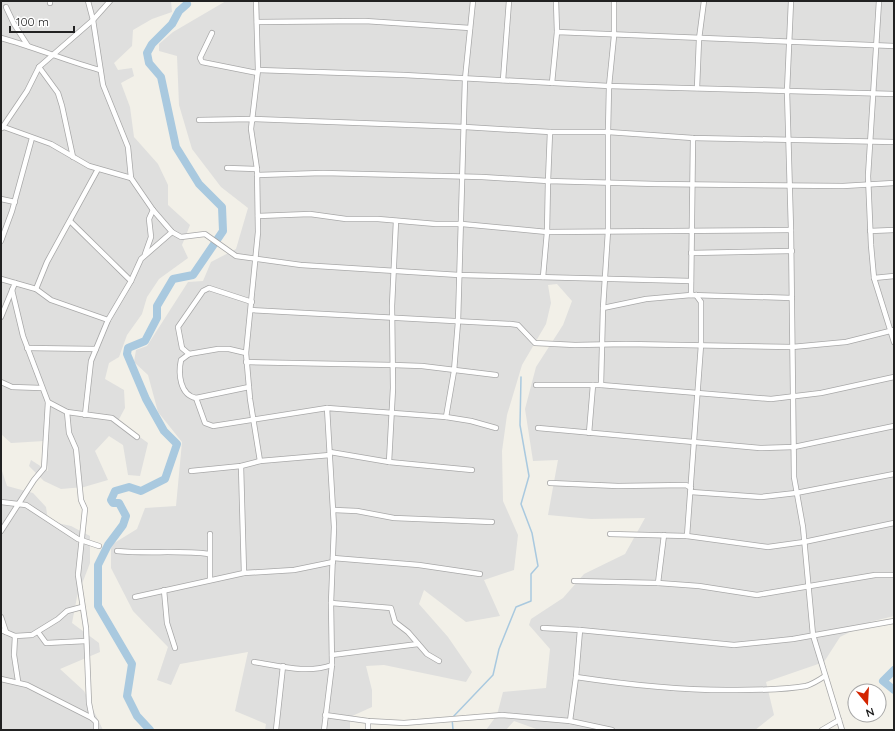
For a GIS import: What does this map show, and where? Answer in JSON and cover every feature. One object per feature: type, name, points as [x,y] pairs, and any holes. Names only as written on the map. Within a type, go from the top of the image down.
[{"type":"street","points":[[88,1],[93,20],[103,84],[128,147],[131,178],[153,210],[172,232],[181,237],[205,234],[236,256],[301,265],[459,275],[577,277],[604,280],[691,281]]},
{"type":"street","points":[[110,1],[93,20],[39,67],[27,91],[2,128],[51,144],[98,169],[131,178]]},
{"type":"street","points":[[256,1],[257,71],[251,129],[257,169],[258,216],[256,258],[246,362],[260,461]]},
{"type":"street","points":[[446,418],[454,371],[458,322],[465,127],[465,79],[473,1]]},
{"type":"street","points":[[503,80],[509,1]]},
{"type":"street","points":[[552,83],[557,32],[556,1]]},
{"type":"street","points":[[601,385],[604,280],[608,231],[607,181],[609,86],[614,36],[614,1]]},
{"type":"street","points":[[697,88],[699,39],[704,1]]},
{"type":"street","points":[[791,1],[787,91],[792,250],[792,397],[796,493],[804,542],[813,635],[842,730]]},
{"type":"street","points":[[879,1],[870,142],[870,231],[874,278],[892,330],[894,342]]},
{"type":"street","points":[[6,7],[14,24],[28,46]]},
{"type":"street","points":[[257,22],[365,21],[470,28]]},
{"type":"street","points":[[557,32],[614,36],[746,39],[790,43],[894,46]]},
{"type":"street","points":[[212,33],[202,52],[200,58],[202,62],[257,71],[404,75],[609,86],[894,94]]},
{"type":"street","points":[[1,38],[28,46],[52,56],[100,70]]},
{"type":"street","points":[[39,67],[58,94],[73,157]]},
{"type":"street","points":[[198,120],[252,119],[465,127],[550,132],[608,132],[693,138],[894,142]]},
{"type":"street","points":[[543,277],[547,232],[550,132]]},
{"type":"street","points":[[1,242],[15,202],[32,138]]},
{"type":"street","points":[[687,536],[696,441],[697,394],[701,345],[701,302],[694,295],[691,281],[693,138]]},
{"type":"street","points":[[227,168],[257,169]]},
{"type":"street","points":[[36,289],[46,262],[98,169]]},
{"type":"street","points":[[257,175],[323,173],[548,181],[607,181],[656,184],[869,185],[894,183]]},
{"type":"street","points":[[1,199],[15,202]]},
{"type":"street","points":[[145,254],[151,237],[149,219],[153,210]]},
{"type":"street","points":[[258,216],[310,214],[346,219],[378,219],[462,224],[547,232],[791,230]]},
{"type":"street","points":[[70,220],[131,281]]},
{"type":"street","points":[[389,462],[393,413],[392,317],[396,221]]},
{"type":"street","points":[[870,231],[894,230]]},
{"type":"street","points":[[85,415],[91,361],[108,320],[131,281],[138,263],[145,254],[172,232]]},
{"type":"street","points":[[691,253],[792,250]]},
{"type":"street","points":[[874,278],[894,276]]},
{"type":"street","points":[[1,279],[14,284],[36,289],[51,300],[108,320]]},
{"type":"street","points":[[1,317],[14,284]]},
{"type":"street","points":[[189,354],[182,348],[178,327],[204,290],[209,288],[252,302]]},
{"type":"street","points":[[1,531],[10,519],[18,503],[45,466],[48,402],[41,388],[16,315],[12,290]]},
{"type":"street","points":[[603,308],[646,299],[694,295],[792,298]]},
{"type":"street","points":[[701,302],[708,295]]},
{"type":"street","points":[[251,310],[518,325],[533,341],[538,343],[602,345],[792,347],[846,342],[892,330]]},
{"type":"street","points":[[27,348],[96,349]]},
{"type":"street","points":[[246,353],[225,349],[189,354],[181,360],[179,374],[185,390],[192,397],[196,398],[249,387]]},
{"type":"street","points":[[246,362],[393,365],[496,376]]},
{"type":"street","points":[[536,385],[601,385],[697,394],[771,398],[792,397],[851,387],[894,377]]},
{"type":"street","points":[[1,382],[12,387],[41,388]]},
{"type":"street","points":[[590,433],[593,385]]},
{"type":"street","points":[[196,398],[205,423],[210,426],[327,408],[446,418],[471,421],[496,428]]},
{"type":"street","points":[[48,402],[67,412],[112,418],[137,438]]},
{"type":"street","points":[[324,730],[332,664],[331,603],[334,510],[327,408]]},
{"type":"street","points":[[67,412],[69,433],[76,449],[81,500],[85,509],[83,541],[78,575],[86,628],[89,703],[92,718]]},
{"type":"street","points":[[538,428],[696,441],[760,448],[794,447],[894,426]]},
{"type":"street","points":[[192,472],[241,466],[260,461],[330,454],[389,462],[472,470]]},
{"type":"street","points":[[241,466],[244,573]]},
{"type":"street","points":[[686,485],[691,490],[762,497],[796,493],[894,474]]},
{"type":"street","points":[[550,483],[618,486],[686,485],[692,481]]},
{"type":"street","points":[[1,502],[26,505],[83,541],[99,546]]},
{"type":"street","points":[[334,510],[357,511],[394,518],[492,522]]},
{"type":"street","points":[[610,534],[687,536],[768,547],[804,542],[894,523]]},
{"type":"street","points":[[210,534],[210,580]]},
{"type":"street","points":[[658,583],[664,535]]},
{"type":"street","points":[[117,551],[138,553],[188,552],[209,554]]},
{"type":"street","points":[[135,597],[244,573],[294,570],[333,560],[419,565],[480,574]]},
{"type":"street","points":[[574,581],[658,583],[699,586],[757,596],[875,576],[894,575]]},
{"type":"street","points":[[164,590],[167,623],[175,648]]},
{"type":"street","points":[[331,603],[391,608],[393,620],[408,632],[427,654],[439,661]]},
{"type":"street","points":[[1,630],[15,636],[32,634],[38,632],[58,619],[67,611],[82,607]]},
{"type":"street","points":[[1,617],[6,632]]},
{"type":"street","points":[[543,628],[580,630],[734,645],[764,643],[894,621]]},
{"type":"street","points":[[570,721],[580,630]]},
{"type":"street","points":[[38,632],[48,643],[86,640]]},
{"type":"street","points":[[15,636],[14,655],[18,681]]},
{"type":"street","points":[[332,655],[418,644]]},
{"type":"street","points":[[254,662],[317,669],[332,664]]},
{"type":"street","points":[[276,730],[283,666]]},
{"type":"street","points":[[576,677],[643,687],[700,691],[758,690],[807,686],[826,676]]},
{"type":"street","points":[[1,679],[18,681],[92,718],[96,722],[96,730]]},
{"type":"street","points":[[325,715],[368,721],[404,723],[502,715],[570,721],[599,729],[612,730]]},
{"type":"street","points":[[822,730],[839,720]]},
{"type":"street","points":[[368,721],[368,730]]},
{"type":"shaded area","points":[[1,1],[171,1],[172,12],[152,19],[133,30],[132,46],[114,63],[118,70],[132,68],[134,76],[121,83],[130,107],[134,137],[158,164],[168,185],[168,205],[190,225],[182,245],[188,258],[159,279],[147,297],[142,314],[127,335],[119,357],[109,363],[105,379],[124,390],[125,408],[118,421],[148,443],[140,476],[128,475],[123,445],[109,436],[95,451],[108,480],[84,487],[61,489],[44,481],[29,466],[31,460],[48,471],[44,441],[11,443],[1,434]]},
{"type":"shaded area","points":[[226,1],[894,1],[894,616],[870,622],[840,637],[824,662],[766,682],[774,715],[755,730],[539,730],[514,721],[506,730],[486,730],[497,715],[503,692],[546,688],[550,649],[529,625],[531,619],[563,598],[584,574],[625,554],[645,518],[591,519],[548,515],[558,460],[533,461],[525,409],[536,367],[563,325],[572,301],[557,284],[548,285],[551,303],[546,324],[522,365],[507,415],[502,451],[503,501],[518,535],[514,570],[484,580],[500,616],[466,622],[424,590],[419,604],[448,637],[472,672],[466,682],[384,665],[366,666],[372,690],[372,707],[350,717],[350,730],[265,730],[266,724],[235,711],[248,652],[180,664],[171,685],[157,680],[168,647],[133,611],[111,568],[111,545],[137,529],[145,508],[176,506],[182,442],[158,412],[148,375],[134,362],[136,350],[147,346],[188,282],[203,281],[211,262],[236,249],[248,208],[221,187],[192,149],[179,105],[177,56],[159,51],[159,44],[173,32]]},
{"type":"shaded area","points":[[1,468],[7,486],[33,493],[46,507],[48,521],[71,526],[90,536],[90,563],[77,597],[72,623],[99,643],[100,652],[60,669],[84,691],[103,730],[1,730]]},
{"type":"waterway","points":[[150,730],[137,716],[127,696],[132,664],[98,606],[98,565],[108,545],[123,525],[126,516],[119,503],[113,503],[111,500],[115,491],[129,487],[141,491],[165,479],[177,444],[164,431],[146,399],[127,354],[128,348],[145,341],[157,318],[157,306],[173,279],[193,275],[223,231],[222,207],[199,184],[176,147],[161,77],[149,63],[147,53],[152,44],[172,24],[179,11],[187,4]]},
{"type":"waterway","points":[[453,730],[452,718],[493,675],[499,649],[516,607],[531,601],[531,574],[538,566],[532,533],[521,504],[529,476],[520,425],[521,377]]},
{"type":"waterway","points":[[894,670],[883,681],[894,690]]}]
